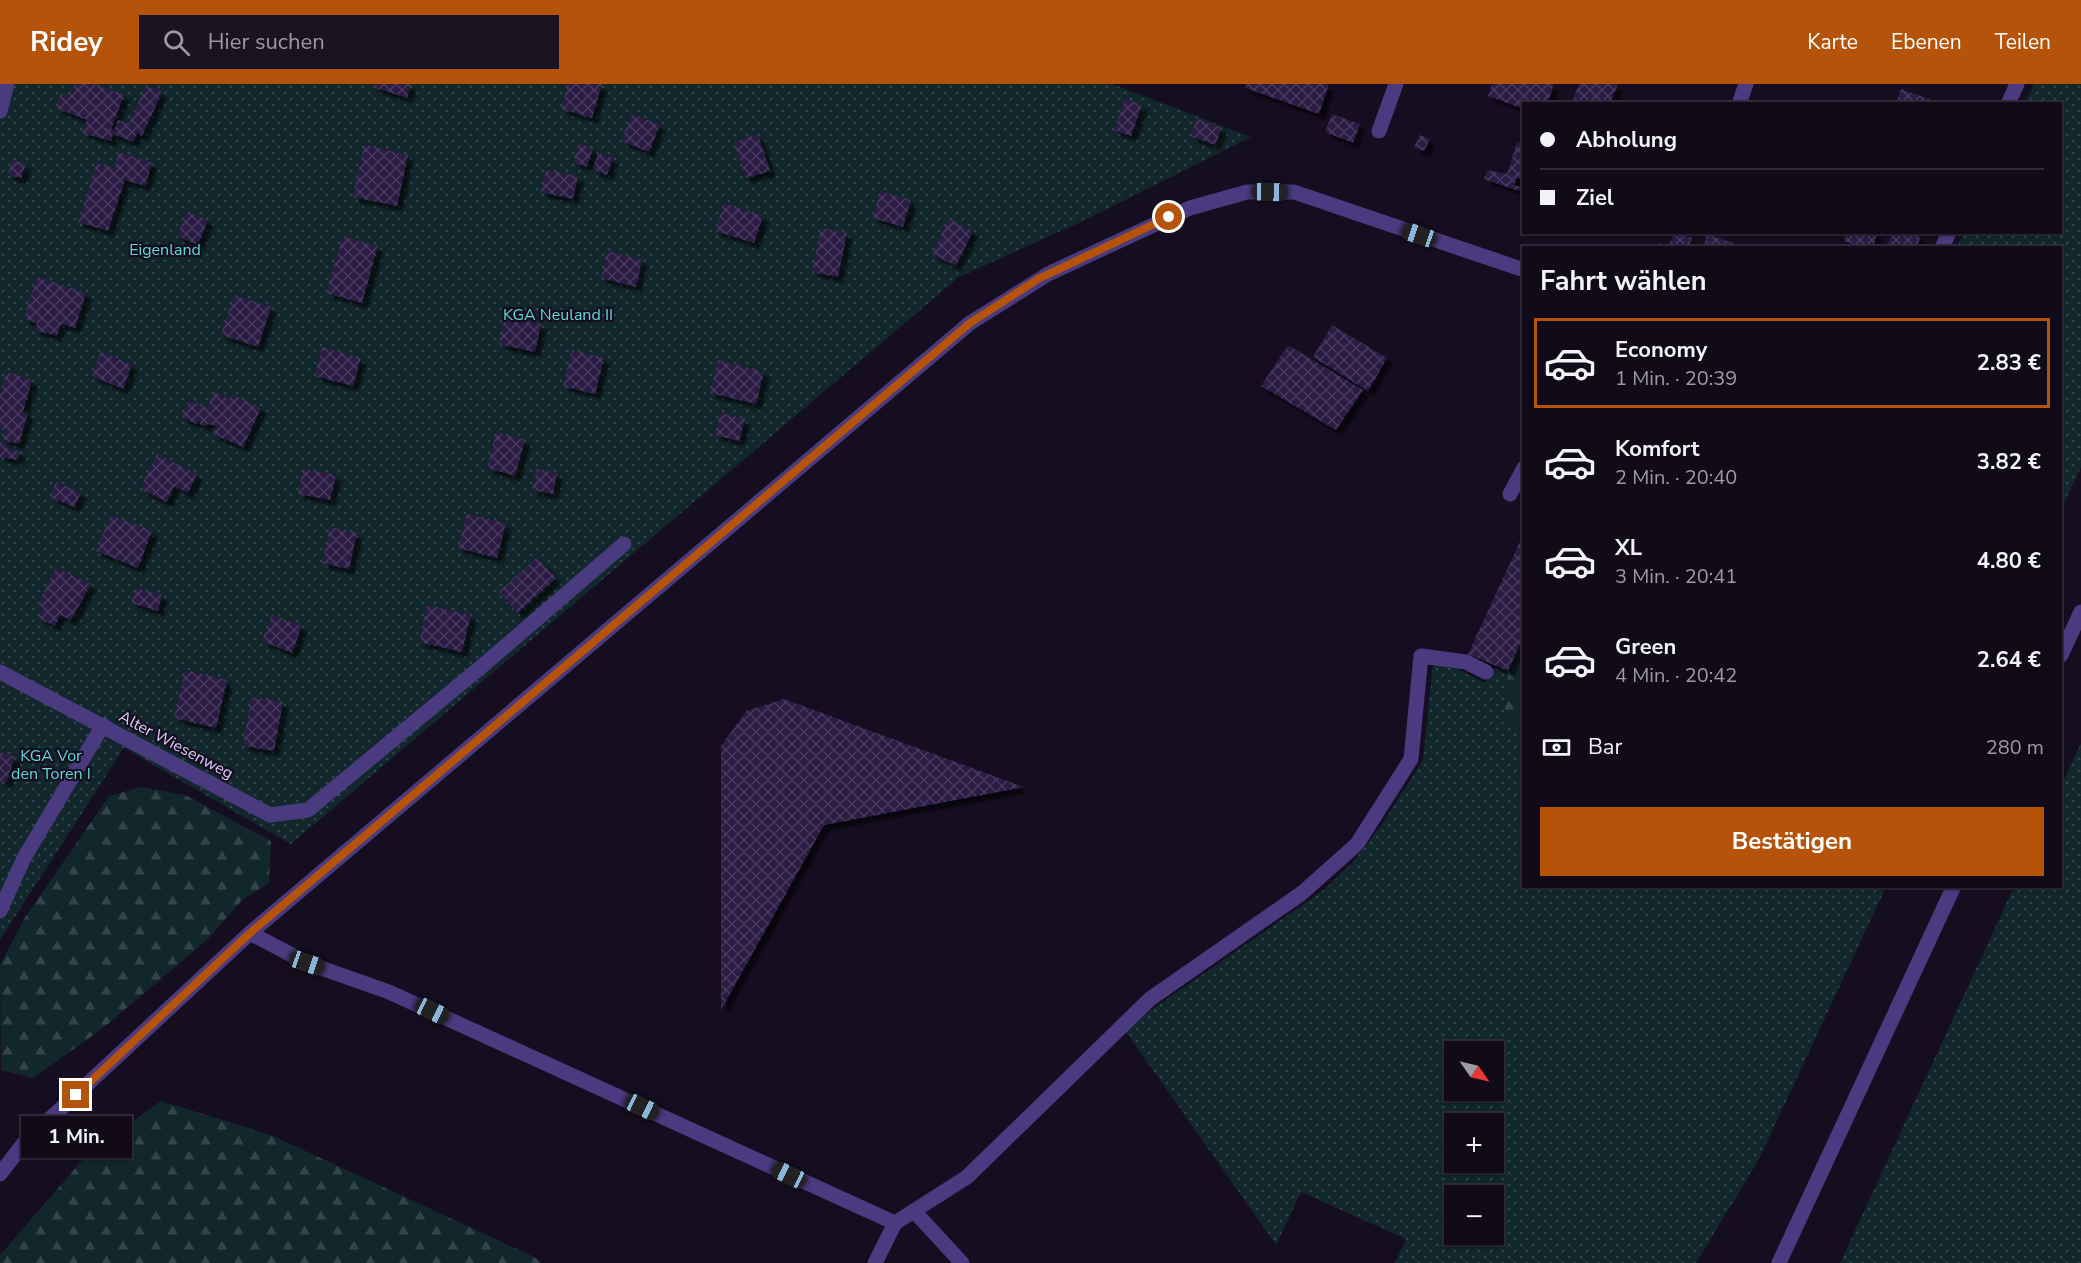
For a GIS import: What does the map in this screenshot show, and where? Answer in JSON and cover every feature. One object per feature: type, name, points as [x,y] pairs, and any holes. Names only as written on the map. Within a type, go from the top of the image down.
[{"type":"street","points":[[0,111],[8,84]]},
{"type":"street","points":[[1379,132],[1396,84]]},
{"type":"street","points":[[1740,102],[1746,84]]},
{"type":"street","points":[[2009,102],[2018,84]]},
{"type":"street","points":[[0,1174],[24,1143],[250,933],[970,323],[1038,279],[1190,208],[1247,192],[1294,192],[1522,269]]},
{"type":"street","points":[[1510,494],[1522,472]]},
{"type":"street","name":"Alter Wiesenweg","points":[[0,672],[270,815],[308,810],[482,667],[624,544]]},
{"type":"street","points":[[2062,653],[2081,612]]},
{"type":"street","points":[[875,1263],[895,1223],[967,1177],[1150,999],[1302,893],[1357,844],[1411,759],[1421,656],[1466,662],[1486,672]]},
{"type":"street","points":[[0,911],[24,858],[103,725]]},
{"type":"street","points":[[1779,1263],[1953,888]]},
{"type":"street","points":[[250,933],[307,963],[389,992],[895,1223]]},
{"type":"street","points":[[914,1211],[962,1263]]},
{"type":"green space","name":"KGA Neuland II","points":[[0,84],[1112,84],[1251,137],[1083,221],[959,277],[291,844],[124,748],[0,940]]},
{"type":"green space","points":[[2034,84],[2081,84],[2081,467],[2062,508],[2062,246],[1958,246],[1964,234],[2062,234],[2062,102],[2025,102]]},
{"type":"green space","points":[[1522,640],[1522,730],[1503,723],[1508,671]]},
{"type":"green space","points":[[1433,664],[1458,669],[1485,683],[1493,668],[1508,671],[1503,723],[1522,730],[1522,888],[1886,888],[1758,1161],[1696,1263],[1395,1263],[1406,1239],[1301,1192],[1276,1245],[1124,1029],[1325,889],[1354,861],[1382,824],[1423,760]]},
{"type":"green space","points":[[2081,743],[2081,1263],[1840,1263],[2014,888],[2062,888],[2062,784]]},
{"type":"green space","points":[[141,787],[185,795],[271,841],[269,883],[242,900],[208,939],[103,1028],[33,1078],[1,1070],[0,965],[24,919],[109,796]]},
{"type":"green space","points":[[161,1101],[271,1135],[534,1257],[542,1263],[0,1263],[0,1255],[87,1155]]},
{"type":"building","points":[[75,84],[94,84],[124,95],[111,129],[114,131],[118,120],[129,124],[146,85],[162,92],[142,136],[137,133],[133,142],[113,134],[111,141],[82,133],[87,120],[56,108],[61,94],[70,96]]},
{"type":"building","points":[[374,84],[411,84],[407,98],[373,87]]},
{"type":"building","points":[[568,84],[602,84],[592,118],[561,109]]},
{"type":"building","points":[[1247,84],[1329,84],[1319,114],[1245,88]]},
{"type":"building","points":[[1492,84],[1554,84],[1548,102],[1522,102],[1522,108],[1488,96]]},
{"type":"building","points":[[1579,84],[1618,84],[1611,102],[1572,102]]},
{"type":"building","points":[[1901,89],[1937,102],[1897,102]]},
{"type":"building","points":[[1125,99],[1142,105],[1131,136],[1114,130]]},
{"type":"building","points":[[632,114],[660,125],[649,152],[621,141]]},
{"type":"building","points":[[1332,114],[1360,124],[1353,143],[1325,132]]},
{"type":"building","points":[[1197,119],[1222,128],[1215,145],[1190,136]]},
{"type":"building","points":[[758,134],[770,171],[746,178],[734,142]]},
{"type":"building","points":[[1420,135],[1430,139],[1424,151],[1414,147]]},
{"type":"building","points":[[1517,142],[1522,143],[1522,179],[1517,178],[1514,185],[1520,187],[1519,191],[1484,179],[1487,170],[1507,174]]},
{"type":"building","points":[[579,143],[593,148],[587,167],[573,162]]},
{"type":"building","points":[[364,145],[408,155],[397,206],[353,197]]},
{"type":"building","points":[[119,152],[152,163],[145,186],[125,180],[108,231],[78,222],[97,163],[114,168]]},
{"type":"building","points":[[598,153],[613,158],[607,175],[593,170]]},
{"type":"building","points":[[12,160],[26,164],[21,178],[8,175]]},
{"type":"building","points":[[546,170],[578,176],[573,199],[541,192]]},
{"type":"building","points":[[880,191],[911,200],[903,227],[873,218]]},
{"type":"building","points":[[724,203],[763,216],[754,243],[715,231]]},
{"type":"building","points":[[187,212],[208,220],[198,245],[177,236]]},
{"type":"building","points":[[949,219],[973,231],[956,266],[932,254]]},
{"type":"building","points":[[821,228],[847,233],[838,277],[812,272]]},
{"type":"building","points":[[1673,234],[1692,238],[1689,246],[1668,246]]},
{"type":"building","points":[[1707,234],[1742,246],[1704,246]]},
{"type":"building","points":[[1846,234],[1877,234],[1874,246],[1859,246],[1844,241]]},
{"type":"building","points":[[1891,234],[1912,234],[1920,237],[1916,246],[1888,246]]},
{"type":"building","points":[[343,236],[378,246],[362,303],[326,293]]},
{"type":"building","points":[[607,251],[642,260],[636,287],[601,278]]},
{"type":"building","points":[[37,277],[86,293],[75,328],[61,324],[57,336],[35,330],[37,323],[24,319]]},
{"type":"building","points":[[234,295],[271,307],[258,347],[221,335]]},
{"type":"building","points":[[505,317],[541,324],[535,352],[499,344]]},
{"type":"building","points":[[1332,325],[1387,358],[1368,391],[1313,357]]},
{"type":"building","points":[[1288,345],[1363,390],[1336,430],[1261,386]]},
{"type":"building","points":[[322,347],[361,358],[353,386],[315,376]]},
{"type":"building","points":[[572,350],[604,358],[595,394],[563,386]]},
{"type":"building","points":[[101,352],[132,365],[123,389],[92,376]]},
{"type":"building","points":[[718,360],[764,372],[756,404],[710,393]]},
{"type":"building","points":[[7,372],[32,380],[23,412],[28,413],[19,444],[2,439],[5,431],[0,429],[0,394]]},
{"type":"building","points":[[215,392],[229,399],[232,394],[261,408],[243,447],[213,434],[216,427],[209,424],[204,426],[199,420],[197,424],[181,417],[189,400],[207,408]]},
{"type":"building","points":[[720,413],[745,419],[739,441],[715,435]]},
{"type":"building","points":[[496,432],[525,440],[515,476],[487,468]]},
{"type":"building","points":[[0,442],[7,444],[6,448],[20,452],[17,460],[0,457]]},
{"type":"building","points":[[157,454],[197,474],[188,493],[174,486],[167,502],[140,489]]},
{"type":"building","points":[[303,469],[336,475],[330,500],[298,494]]},
{"type":"building","points":[[537,469],[557,473],[553,494],[532,490]]},
{"type":"building","points":[[56,482],[81,493],[74,507],[50,497]]},
{"type":"building","points":[[467,514],[506,523],[497,558],[458,548]]},
{"type":"building","points":[[111,515],[152,531],[138,568],[96,551]]},
{"type":"building","points":[[330,527],[357,533],[349,569],[322,563]]},
{"type":"building","points":[[1522,537],[1522,640],[1508,671],[1468,654]]},
{"type":"building","points":[[537,557],[556,578],[518,613],[499,592]]},
{"type":"building","points":[[56,568],[91,584],[71,620],[60,615],[55,626],[38,618],[43,607],[38,604]]},
{"type":"building","points":[[136,588],[162,595],[158,611],[131,603]]},
{"type":"building","points":[[427,605],[471,615],[462,652],[419,642]]},
{"type":"building","points":[[272,615],[302,626],[292,653],[262,641]]},
{"type":"building","points":[[185,670],[227,680],[216,728],[174,718]]},
{"type":"building","points":[[251,697],[283,702],[274,751],[243,746]]},
{"type":"building","points":[[784,699],[1024,787],[824,825],[721,1010],[721,746],[746,711]]},
{"type":"building","points":[[0,752],[15,757],[6,783],[0,781]]},
{"type":"route","points":[[76,1095],[250,933],[970,323],[1038,279],[1169,217]]},
{"type":"park label","name":"Eigenland","points":[[165,250]]},
{"type":"park label","name":"KGA Vor den Toren I","points":[[51,765]]}]
